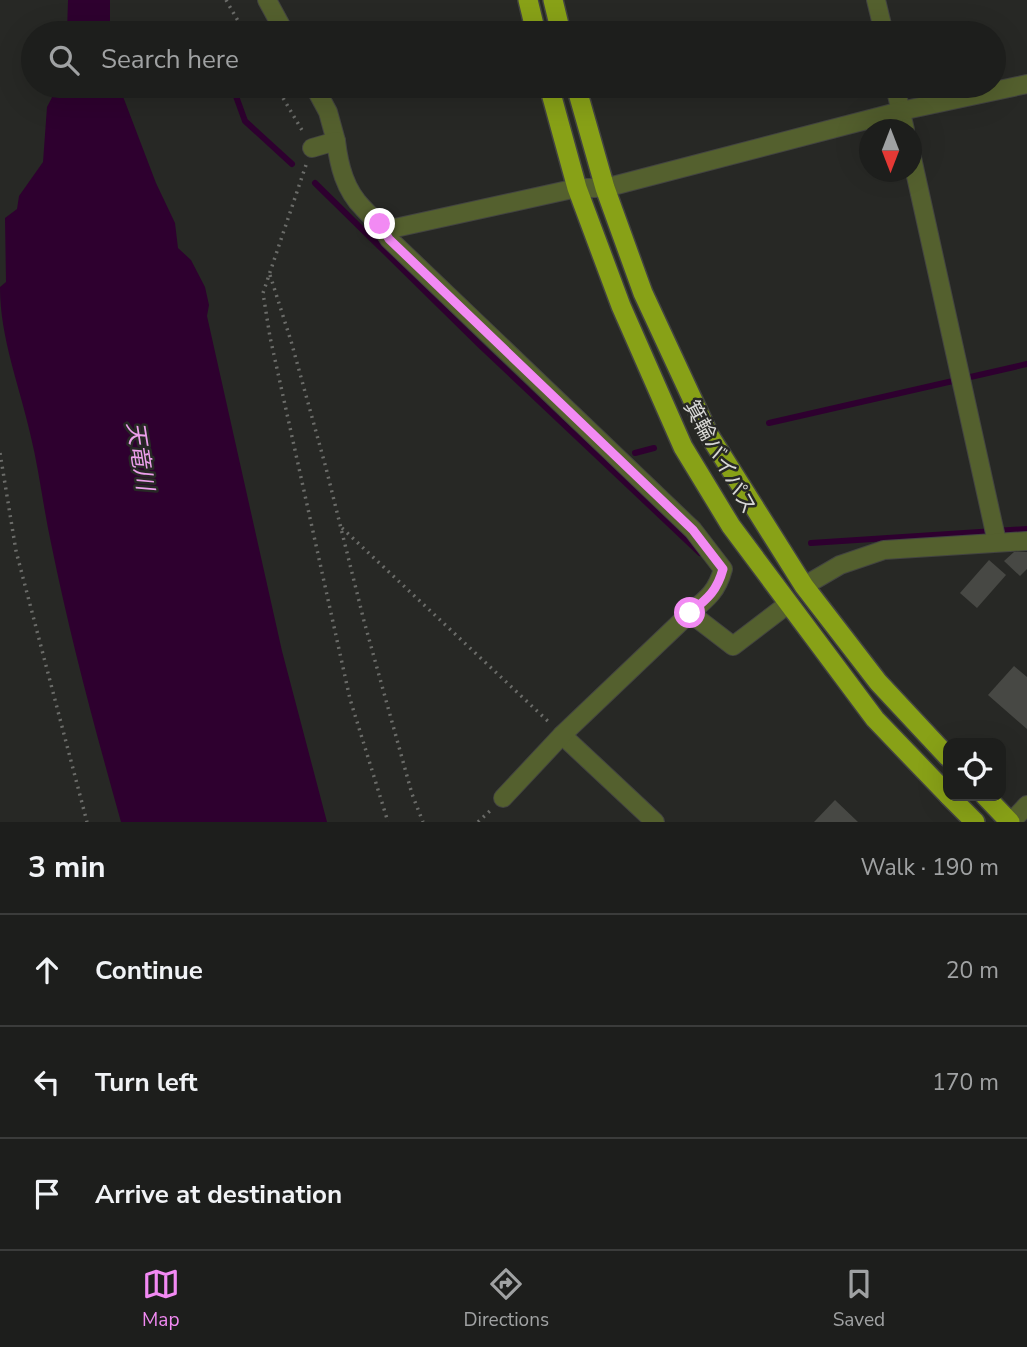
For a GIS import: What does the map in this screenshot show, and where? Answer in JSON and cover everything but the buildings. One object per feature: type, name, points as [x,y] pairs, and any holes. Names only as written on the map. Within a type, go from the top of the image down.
[{"type":"highway","points":[[528,0],[533,21]]},
{"type":"highway","points":[[553,0],[558,21]]},
{"type":"highway","name":"箕輪バイパス","points":[[553,98],[577,188],[621,306],[683,447],[731,526],[875,719],[943,789]]},
{"type":"highway","name":"箕輪バイパス","points":[[579,98],[605,188],[643,293],[709,435],[804,586],[878,682],[943,752]]},
{"type":"highway","name":"箕輪バイパス","points":[[955,801],[975,822]]},
{"type":"highway","points":[[990,801],[1010,822]]},
{"type":"street","points":[[267,0],[278,21]]},
{"type":"street","points":[[876,0],[881,21]]},
{"type":"street","points":[[1006,89],[1027,85]]},
{"type":"street","points":[[320,98],[328,112],[339,164],[348,187],[362,207],[380,224],[389,239],[693,530],[723,569],[718,585],[709,597],[562,735],[502,798]]},
{"type":"street","points":[[898,98],[903,119]]},
{"type":"street","points":[[380,224],[395,228],[577,188],[605,188],[901,111],[964,98]]},
{"type":"street","points":[[312,148],[336,141]]},
{"type":"street","points":[[917,182],[995,534]]},
{"type":"street","points":[[804,586],[840,565],[884,550],[995,534],[1027,541]]},
{"type":"street","points":[[690,613],[733,646],[788,604]]},
{"type":"street","points":[[562,735],[655,822]]},
{"type":"street","points":[[1010,822],[1027,805]]},
{"type":"path","points":[[226,0],[239,21]]},
{"type":"path","points":[[283,98],[312,148],[263,293],[270,338],[350,699],[388,822]]},
{"type":"path","points":[[270,275],[291,341],[412,794],[423,822]]},
{"type":"path","points":[[0,453],[16,551],[87,822]]},
{"type":"path","points":[[340,526],[562,735]]},
{"type":"water","points":[[68,0],[110,0],[110,21],[67,21]]},
{"type":"water","name":"天竜川","points":[[52,98],[124,98],[156,183],[175,223],[178,248],[191,260],[205,287],[209,305],[207,316],[282,651],[327,822],[121,822],[66,613],[33,447],[7,343],[1,306],[0,287],[6,282],[5,218],[17,209],[19,196],[43,162],[47,107]]},
{"type":"waterway","points":[[237,98],[245,121],[292,164]]},
{"type":"waterway","points":[[315,183],[481,346],[700,553]]},
{"type":"waterway","points":[[769,423],[1027,364]]},
{"type":"waterway","points":[[635,453],[654,448]]},
{"type":"waterway","points":[[811,543],[1027,529]]},
{"type":"route","points":[[380,224],[389,239],[693,530],[723,569],[718,585],[709,597],[690,613]]}]
